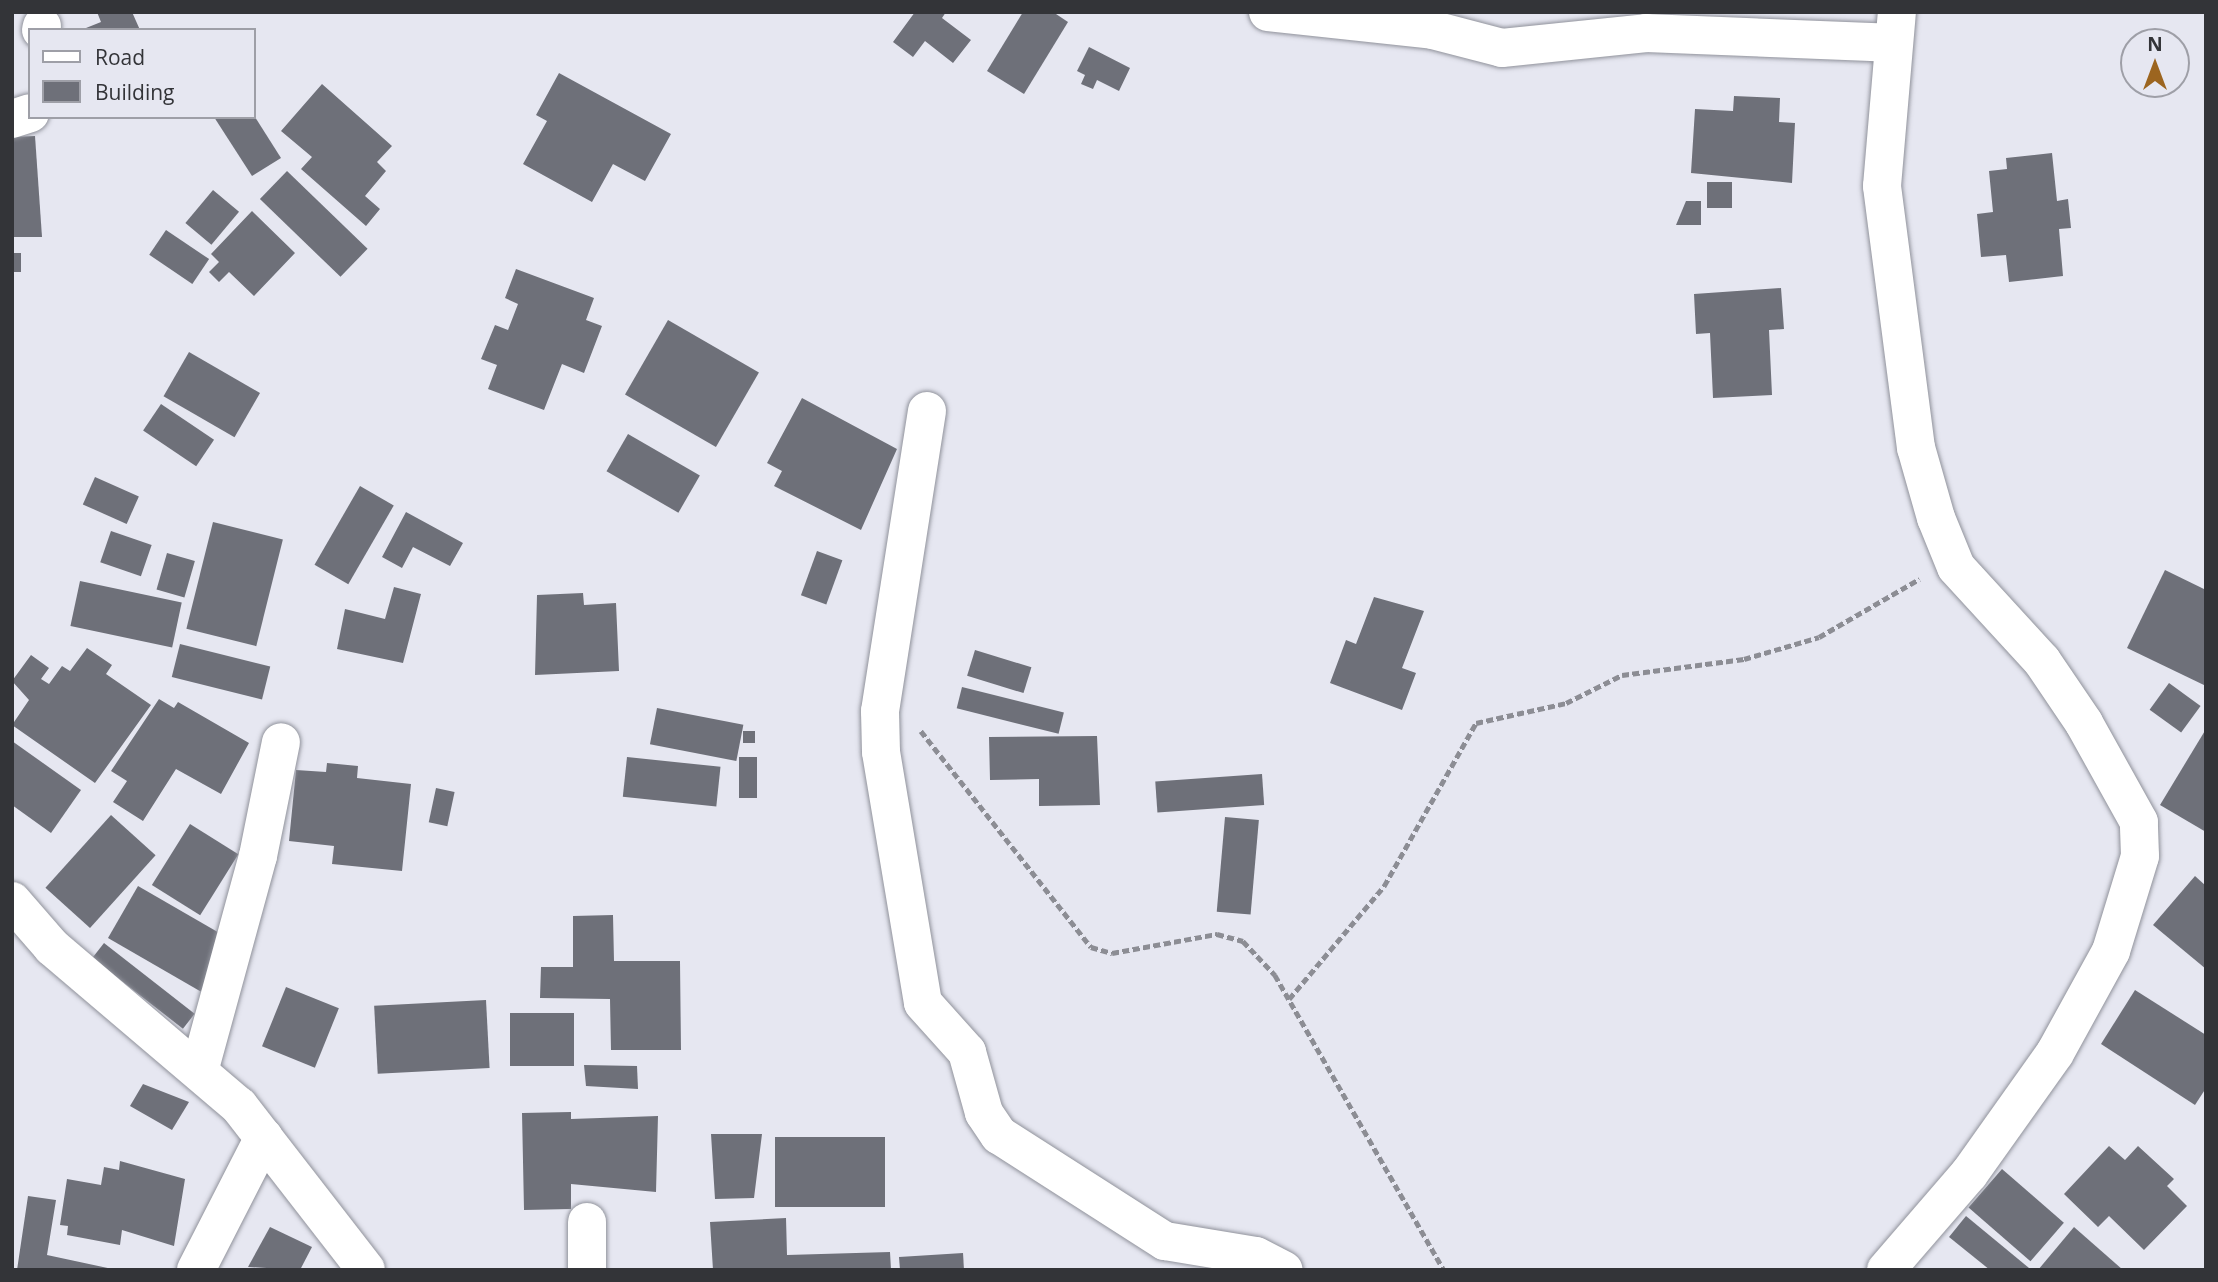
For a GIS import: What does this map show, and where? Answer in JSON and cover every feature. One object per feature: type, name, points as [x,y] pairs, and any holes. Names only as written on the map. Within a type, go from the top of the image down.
[{"type":"street","points":[[1268,12],[1433,30],[1502,48],[1646,33],[1894,27],[1882,186],[1916,447],[1952,556],[2042,661],[2084,723],[2139,822],[2140,856],[2111,951],[2054,1053],[1969,1174],[1886,1270]]},
{"type":"street","points":[[927,411],[883,683],[881,752],[916,979],[931,1016],[973,1062],[990,1126],[1165,1241],[1256,1256],[1284,1270]]},
{"type":"street","points":[[200,1068],[258,856],[281,742]]},
{"type":"street","points":[[12,901],[111,1000],[200,1068],[264,1137],[366,1270]]},
{"type":"street","points":[[197,1270],[264,1137]]},
{"type":"street","points":[[587,1222],[587,1270]]},
{"type":"path","points":[[1289,999],[1384,886],[1476,723],[1566,703],[1622,675],[1744,659],[1819,637],[1885,603],[1952,556]]},
{"type":"path","points":[[883,683],[1091,947],[1112,953],[1217,934],[1243,941],[1289,999],[1444,1270]]},
{"type":"building","points":[[97,12],[132,12],[139,28],[86,28],[101,22]]},
{"type":"building","points":[[915,12],[946,12],[942,18],[971,40],[953,63],[925,41],[913,57],[893,42]]},
{"type":"building","points":[[1023,12],[1053,12],[1068,22],[1024,94],[987,71]]},
{"type":"building","points":[[1089,47],[1130,68],[1119,91],[1097,80],[1093,89],[1081,84],[1085,75],[1077,71]]},
{"type":"building","points":[[559,73],[671,134],[645,181],[613,164],[592,202],[523,164],[547,121],[536,115]]},
{"type":"building","points":[[322,84],[392,146],[377,162],[386,171],[365,196],[380,209],[366,226],[301,169],[312,157],[281,131]]},
{"type":"building","points":[[1734,96],[1780,98],[1779,122],[1795,123],[1792,183],[1691,173],[1695,109],[1733,111]]},
{"type":"building","points":[[215,119],[256,119],[281,158],[252,176]]},
{"type":"building","points":[[35,136],[42,237],[12,237],[12,137]]},
{"type":"building","points":[[2052,153],[2057,201],[2068,199],[2071,228],[2059,229],[2063,276],[2009,282],[2006,255],[1981,257],[1977,214],[1993,212],[1989,171],[2007,169],[2006,158]]},
{"type":"building","points":[[287,171],[368,249],[340,277],[260,199]]},
{"type":"building","points":[[1707,182],[1732,182],[1732,208],[1707,208]]},
{"type":"building","points":[[213,190],[239,212],[211,245],[185,223]]},
{"type":"building","points":[[1686,201],[1701,201],[1701,225],[1676,225]]},
{"type":"building","points":[[252,211],[295,253],[254,296],[229,272],[219,282],[209,272],[219,262],[211,254]]},
{"type":"building","points":[[166,230],[209,259],[192,284],[149,255]]},
{"type":"building","points":[[12,253],[21,253],[21,272],[12,272]]},
{"type":"building","points":[[516,269],[594,298],[586,320],[602,326],[584,373],[562,364],[544,410],[488,389],[497,365],[481,359],[495,325],[508,330],[518,304],[505,298]]},
{"type":"building","points":[[1781,288],[1784,329],[1769,330],[1772,395],[1713,398],[1710,333],[1696,334],[1694,294]]},
{"type":"building","points":[[668,320],[759,372],[716,447],[625,394]]},
{"type":"building","points":[[189,352],[260,393],[235,437],[164,396]]},
{"type":"building","points":[[802,398],[897,449],[861,530],[774,486],[782,471],[767,463]]},
{"type":"building","points":[[161,404],[214,440],[196,466],[143,431]]},
{"type":"building","points":[[628,434],[700,476],[678,513],[606,471]]},
{"type":"building","points":[[95,477],[139,497],[127,524],[83,504]]},
{"type":"building","points":[[360,486],[394,506],[348,584],[315,565]]},
{"type":"building","points":[[406,512],[463,543],[450,566],[413,547],[402,568],[382,557]]},
{"type":"building","points":[[213,522],[283,539],[256,646],[186,629]]},
{"type":"building","points":[[111,531],[152,545],[141,576],[100,562]]},
{"type":"building","points":[[817,551],[842,560],[826,604],[801,595]]},
{"type":"building","points":[[167,553],[195,561],[184,598],[157,590]]},
{"type":"building","points":[[2165,570],[2206,590],[2206,686],[2127,648]]},
{"type":"building","points":[[80,581],[182,603],[172,648],[70,626]]},
{"type":"building","points":[[394,587],[421,594],[403,663],[337,649],[345,609],[385,619]]},
{"type":"building","points":[[583,593],[584,605],[616,603],[619,671],[535,675],[537,595]]},
{"type":"building","points":[[1374,597],[1424,611],[1402,668],[1416,673],[1402,710],[1330,683],[1346,640],[1356,644]]},
{"type":"building","points":[[180,644],[270,666],[262,699],[172,677]]},
{"type":"building","points":[[87,648],[112,665],[106,674],[151,705],[95,783],[12,725],[29,700],[12,681],[31,655],[49,668],[41,679],[49,684],[62,666],[70,671]]},
{"type":"building","points":[[975,650],[1031,667],[1024,693],[967,676]]},
{"type":"building","points":[[2169,683],[2201,706],[2181,733],[2150,710]]},
{"type":"building","points":[[962,687],[1064,712],[1059,734],[957,708]]},
{"type":"building","points":[[159,699],[174,708],[178,702],[249,743],[221,794],[176,769],[143,821],[113,802],[127,781],[111,771]]},
{"type":"building","points":[[657,708],[743,725],[736,761],[650,744]]},
{"type":"building","points":[[2206,729],[2206,832],[2160,805]]},
{"type":"building","points":[[743,731],[755,731],[755,743],[743,743]]},
{"type":"building","points":[[1097,736],[1100,805],[1039,806],[1039,779],[990,780],[989,737]]},
{"type":"building","points":[[12,741],[81,790],[51,833],[12,805]]},
{"type":"building","points":[[627,757],[720,767],[716,807],[623,797]]},
{"type":"building","points":[[739,757],[757,757],[757,798],[739,798]]},
{"type":"building","points":[[327,763],[358,766],[357,778],[411,784],[402,871],[332,864],[334,846],[289,841],[296,770],[326,772]]},
{"type":"building","points":[[1262,774],[1264,805],[1157,812],[1155,781]]},
{"type":"building","points":[[436,788],[455,792],[447,826],[429,822]]},
{"type":"building","points":[[111,815],[156,855],[90,928],[45,888]]},
{"type":"building","points":[[1225,817],[1259,820],[1251,915],[1217,912]]},
{"type":"building","points":[[190,824],[238,854],[200,915],[152,885]]},
{"type":"building","points":[[2195,876],[2206,886],[2206,969],[2153,925]]},
{"type":"building","points":[[138,886],[231,940],[201,991],[108,938]]},
{"type":"building","points":[[613,915],[614,961],[680,961],[681,1050],[611,1050],[610,999],[540,998],[541,967],[573,967],[573,916]]},
{"type":"building","points":[[104,943],[195,1014],[183,1029],[92,958]]},
{"type":"building","points":[[286,987],[339,1008],[315,1068],[262,1046]]},
{"type":"building","points":[[2135,990],[2206,1035],[2206,1088],[2195,1105],[2101,1044]]},
{"type":"building","points":[[486,1000],[490,1068],[378,1074],[374,1006]]},
{"type":"building","points":[[510,1013],[574,1013],[574,1066],[510,1066]]},
{"type":"building","points":[[584,1065],[637,1066],[638,1089],[586,1086]]},
{"type":"building","points":[[143,1084],[189,1102],[172,1130],[130,1106]]},
{"type":"building","points":[[571,1112],[571,1119],[658,1116],[656,1192],[571,1184],[571,1209],[524,1210],[522,1113]]},
{"type":"building","points":[[711,1134],[762,1134],[754,1198],[715,1199]]},
{"type":"building","points":[[775,1137],[885,1137],[885,1207],[775,1207]]},
{"type":"building","points":[[2109,1146],[2125,1160],[2138,1146],[2174,1179],[2167,1186],[2187,1206],[2144,1250],[2109,1216],[2098,1227],[2064,1194]]},
{"type":"building","points":[[120,1161],[185,1179],[174,1246],[122,1230],[120,1245],[67,1235],[68,1226],[60,1225],[67,1179],[101,1185],[104,1167],[119,1170]]},
{"type":"building","points":[[2002,1169],[2064,1223],[2030,1261],[1969,1207]]},
{"type":"building","points":[[28,1196],[56,1200],[47,1255],[117,1270],[17,1270]]},
{"type":"building","points":[[1966,1216],[2029,1268],[2028,1270],[1990,1270],[1949,1237]]},
{"type":"building","points":[[786,1218],[787,1255],[890,1252],[891,1270],[713,1270],[710,1222]]},
{"type":"building","points":[[270,1227],[312,1247],[300,1270],[248,1267]]},
{"type":"building","points":[[2074,1227],[2123,1270],[2038,1270]]},
{"type":"building","points":[[963,1253],[964,1270],[900,1270],[899,1257]]}]
